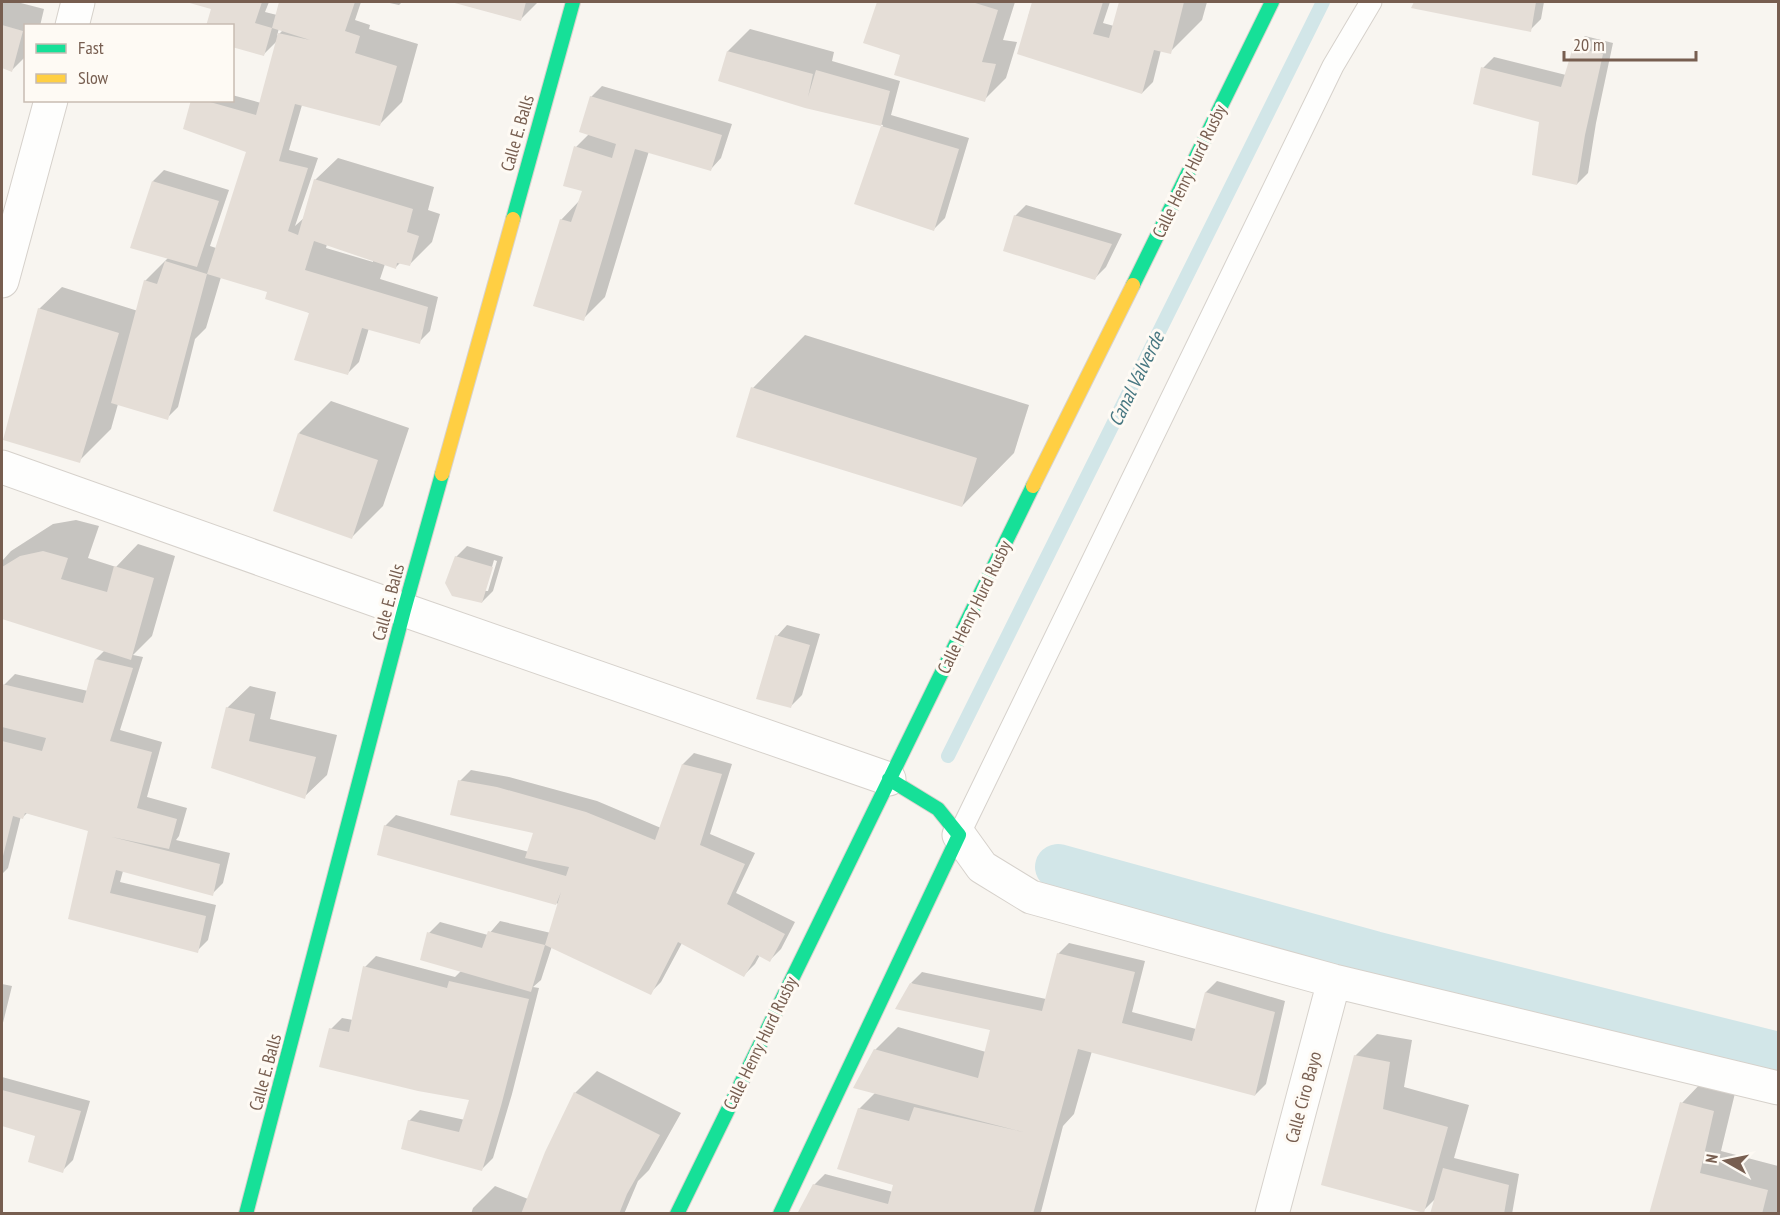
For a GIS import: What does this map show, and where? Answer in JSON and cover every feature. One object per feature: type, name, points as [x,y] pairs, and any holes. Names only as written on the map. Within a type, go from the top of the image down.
[{"type":"street","points":[[72,24],[78,2]]},
{"type":"street","name":"Calle E. Balls","points":[[246,1214],[404,610],[573,2]]},
{"type":"street","name":"Calle Henry Hurd Rusby","points":[[677,1214],[1272,2]]},
{"type":"street","points":[[2,281],[50,102]]},
{"type":"street","points":[[2,467],[889,779],[938,809],[982,867],[1031,897],[1334,981],[1779,1088]]},
{"type":"street","points":[[780,1214],[959,835]]},
{"type":"street","name":"Calle Ciro Bayo","points":[[1272,1214],[1334,981]]},
{"type":"lane","points":[[959,835],[1334,66],[1371,2]]},
{"type":"building","points":[[186,2],[262,2],[255,23],[272,28],[264,56],[234,48],[234,24],[207,24],[211,9]]},
{"type":"building","points":[[279,2],[355,2],[345,31],[360,36],[355,53],[397,66],[380,126],[295,104],[279,161],[308,168],[288,231],[298,235],[314,179],[413,209],[407,232],[419,236],[410,266],[397,263],[396,269],[314,241],[305,270],[428,307],[420,344],[362,328],[348,375],[294,360],[309,313],[265,299],[267,292],[207,274],[246,152],[183,129],[190,102],[210,102],[256,115],[278,33],[310,40],[272,28]]},
{"type":"building","points":[[451,2],[526,2],[521,21]]},
{"type":"building","points":[[877,2],[972,2],[998,10],[982,62],[996,64],[985,102],[894,75],[900,55],[863,43]]},
{"type":"building","points":[[1032,2],[1103,2],[1093,34],[1109,38],[1119,2],[1184,2],[1171,54],[1154,50],[1142,94],[1017,54]]},
{"type":"building","points":[[1414,2],[1536,2],[1531,32],[1411,8]]},
{"type":"building","points":[[2,25],[23,31],[12,72],[2,68]]},
{"type":"building","points":[[1573,47],[1603,54],[1585,135],[1577,185],[1532,175],[1539,122],[1473,104],[1481,67],[1561,87]]},
{"type":"building","points":[[727,51],[813,74],[808,97],[816,70],[890,91],[881,126],[805,108],[718,81]]},
{"type":"building","points":[[590,96],[722,135],[711,171],[635,149],[584,321],[533,306],[560,219],[571,222],[582,191],[563,186],[574,146],[612,158],[616,144],[579,132]]},
{"type":"building","points":[[881,126],[959,149],[934,231],[854,204]]},
{"type":"building","points":[[152,181],[219,201],[197,267],[130,248]]},
{"type":"building","points":[[1014,215],[1112,244],[1095,280],[1003,251]]},
{"type":"building","points":[[165,261],[207,274],[168,420],[111,403],[144,280],[157,284]]},
{"type":"building","points":[[38,308],[119,333],[80,463],[3,440]]},
{"type":"building","points":[[751,387],[977,458],[962,507],[736,437]]},
{"type":"building","points":[[298,433],[378,460],[352,539],[273,511]]},
{"type":"building","points":[[43,551],[68,558],[61,579],[107,592],[114,566],[154,578],[131,660],[2,619],[2,567],[20,556]]},
{"type":"building","points":[[455,556],[493,567],[482,603],[452,596],[445,583]]},
{"type":"building","points":[[775,635],[810,645],[791,708],[756,699]]},
{"type":"building","points":[[95,659],[133,668],[110,741],[152,752],[137,808],[177,819],[169,849],[112,837],[220,864],[213,896],[116,870],[110,893],[206,916],[198,953],[68,919],[88,831],[25,813],[23,819],[13,816],[2,860],[2,741],[42,751],[46,738],[2,727],[2,684],[83,703]]},
{"type":"building","points":[[226,707],[255,714],[249,741],[316,757],[305,799],[211,768]]},
{"type":"building","points":[[682,764],[722,774],[700,845],[745,864],[727,904],[785,934],[770,962],[757,955],[744,977],[678,942],[651,995],[545,945],[561,892],[556,905],[377,855],[384,825],[566,876],[569,867],[525,858],[533,833],[450,815],[458,780],[497,787],[586,812],[655,840]]},
{"type":"building","points":[[488,931],[545,945],[531,992],[420,960],[427,932],[482,948]]},
{"type":"building","points":[[1057,953],[1135,972],[1122,1023],[1192,1041],[1205,992],[1275,1012],[1255,1096],[1078,1049],[1033,1214],[797,1214],[813,1184],[888,1204],[893,1185],[837,1169],[858,1108],[909,1121],[914,1107],[1023,1132],[853,1088],[874,1049],[978,1078],[990,1030],[895,1009],[910,983],[1042,1011]]},
{"type":"building","points":[[363,966],[447,988],[449,981],[529,999],[482,1171],[401,1149],[408,1120],[459,1132],[469,1100],[418,1091],[319,1067],[329,1028],[349,1032]]},
{"type":"building","points":[[1354,1055],[1390,1062],[1383,1109],[1448,1127],[1424,1213],[1321,1185]]},
{"type":"building","points":[[2,1090],[81,1111],[63,1173],[28,1162],[35,1136],[2,1126]]},
{"type":"building","points":[[574,1092],[660,1135],[627,1194],[619,1214],[521,1214],[545,1152]]},
{"type":"building","points":[[1680,1102],[1714,1111],[1700,1173],[1768,1190],[1762,1214],[1649,1214]]},
{"type":"building","points":[[1443,1168],[1509,1185],[1504,1214],[1430,1214]]},
{"type":"waterway","name":"Canal Valverde","points":[[948,756],[1323,2]]},
{"type":"waterway","points":[[1058,867],[1374,954],[1778,1055]]},
{"type":"traffic: fast","points":[[513,219],[573,2]]},
{"type":"traffic: fast","points":[[1133,285],[1272,2]]},
{"type":"traffic: fast","points":[[246,1214],[404,610],[442,474]]},
{"type":"traffic: fast","points":[[677,1214],[1033,486]]},
{"type":"traffic: fast","points":[[780,1214],[959,835],[938,809],[889,779]]},
{"type":"traffic: slow","points":[[442,474],[513,219]]},
{"type":"traffic: slow","points":[[1033,486],[1133,285]]}]
